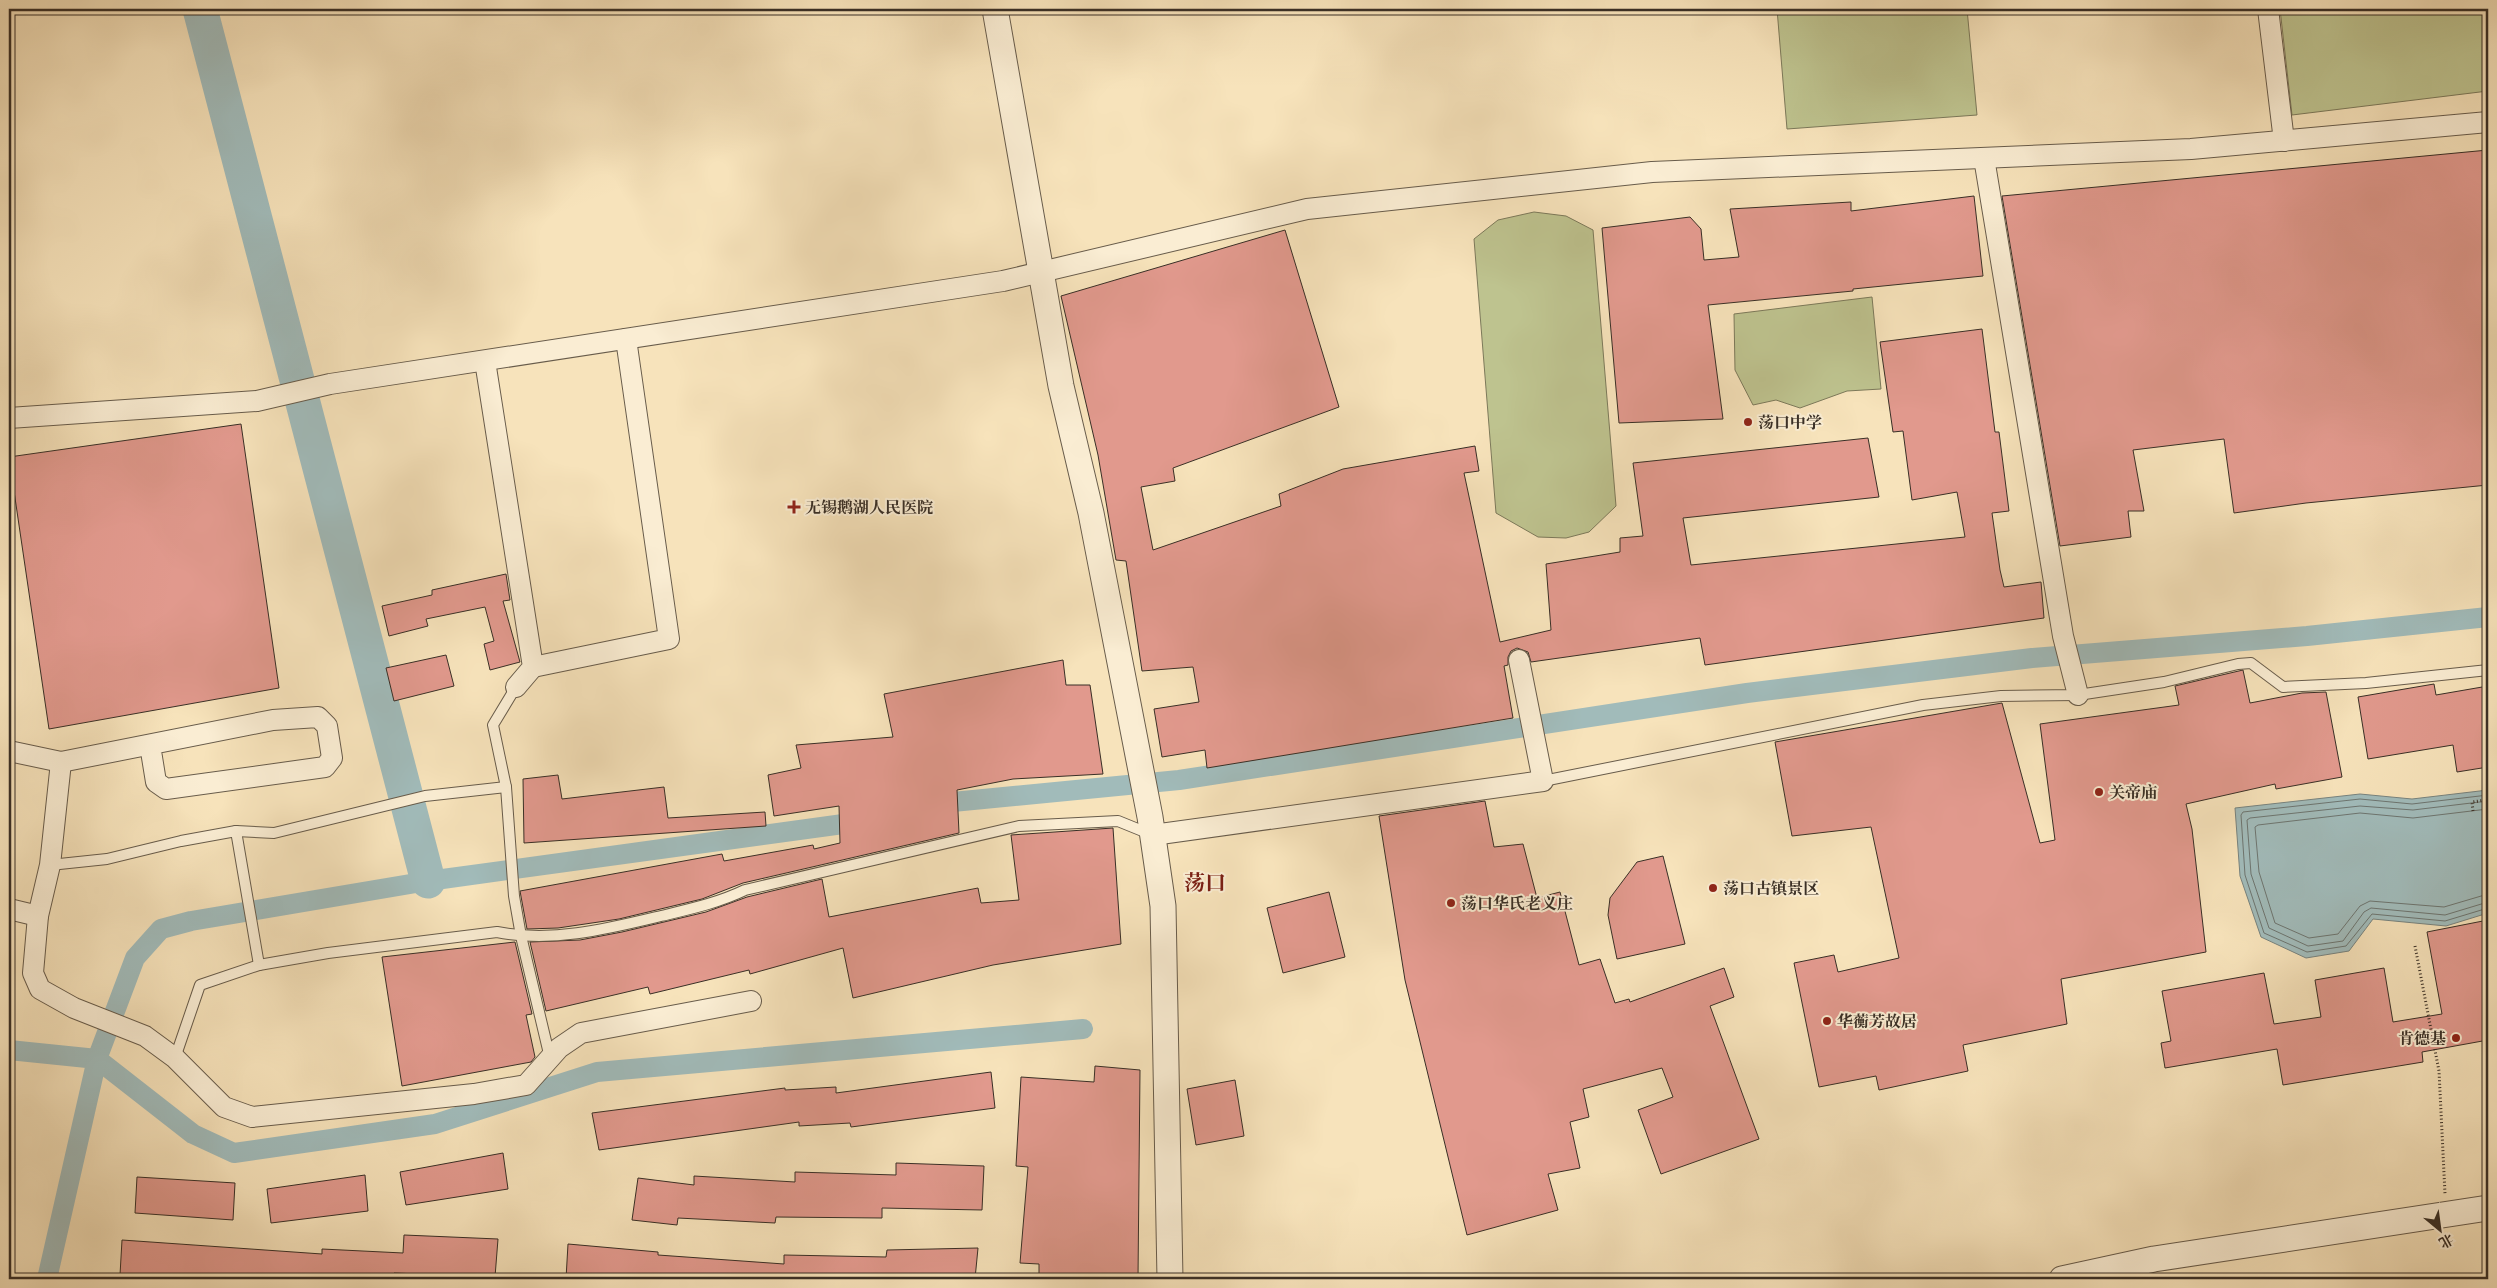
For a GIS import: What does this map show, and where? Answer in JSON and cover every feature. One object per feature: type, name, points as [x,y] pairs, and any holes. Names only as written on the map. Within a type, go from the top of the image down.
[{"type":"street","points":[[994,9],[1061,386],[1091,513],[1152,826],[1163,906],[1170,1279]]},
{"type":"street","points":[[2268,9],[2284,140]]},
{"type":"street","points":[[9,418],[257,401],[330,384],[1003,281],[1307,209],[1652,172],[2190,149],[2488,122]]},
{"type":"street","points":[[1984,158],[2063,636],[2078,695]]},
{"type":"street","points":[[516,687],[533,667],[669,639],[626,339]]},
{"type":"street","points":[[484,361],[533,667]]},
{"type":"street","points":[[1152,826],[1543,781],[1519,660]]},
{"type":"street","points":[[9,751],[61,762],[273,720],[318,718],[327,726],[332,758],[325,767],[166,789],[156,782],[150,745]]},
{"type":"street","points":[[61,762],[50,865],[38,916],[33,972],[40,989],[74,1008],[145,1036],[176,1058],[224,1107],[252,1116],[474,1094],[526,1085],[559,1048],[581,1032],[751,1001]]},
{"type":"street","points":[[9,909],[38,916]]},
{"type":"street","points":[[2062,1279],[2154,1259],[2488,1208]]},
{"type":"lane","points":[[1543,781],[1923,705],[2001,696],[2078,695],[2164,682],[2238,664],[2251,663],[2283,687],[2366,683],[2488,670]]},
{"type":"lane","points":[[516,687],[493,725],[506,787],[514,896],[521,936],[550,1058]]},
{"type":"lane","points":[[50,865],[107,859],[180,841],[236,831],[274,832],[424,796],[506,787]]},
{"type":"lane","points":[[176,1058],[200,984],[259,965],[328,953],[497,932],[521,936],[606,930],[721,902],[746,890],[1019,826],[1118,821],[1152,826]]},
{"type":"lane","points":[[236,831],[246,903],[259,965]]},
{"type":"path","points":[[2488,775],[2486,775],[2488,783]]},
{"type":"path","points":[[2473,811],[2472,802],[2486,800],[2484,795],[2488,794]]},
{"type":"path","points":[[2415,946],[2439,1071],[2446,1215]]},
{"type":"green space","points":[[1777,9],[1967,9],[1977,115],[1787,129]]},
{"type":"green space","points":[[2280,9],[2488,9],[2488,91],[2292,115]]},
{"type":"green space","points":[[1534,212],[1566,216],[1593,230],[1616,506],[1589,532],[1566,538],[1538,537],[1496,513],[1474,239],[1498,220]]},
{"type":"green space","points":[[1872,297],[1881,389],[1847,391],[1800,408],[1776,400],[1753,405],[1735,370],[1734,314]]},
{"type":"water","points":[[2488,790],[2488,913],[2446,926],[2373,919],[2349,951],[2306,958],[2261,937],[2240,876],[2235,808],[2360,794],[2412,799]]},
{"type":"building","points":[[2488,150],[2488,485],[2306,503],[2234,513],[2224,439],[2133,450],[2144,511],[2128,511],[2131,537],[2060,546],[2002,196]]},
{"type":"building","points":[[1974,196],[1983,276],[1708,305],[1723,419],[1619,423],[1602,228],[1690,217],[1701,229],[1704,260],[1739,257],[1730,209],[1851,202],[1851,211]]},
{"type":"building","points":[[1285,230],[1339,407],[1173,468],[1175,481],[1141,487],[1153,550],[1281,506],[1279,494],[1343,469],[1475,446],[1479,471],[1464,473],[1500,642],[1551,630],[1546,564],[1620,552],[1620,538],[1643,536],[1633,463],[1868,438],[1879,497],[1683,518],[1691,565],[1965,537],[1957,492],[1912,500],[1903,431],[1893,432],[1880,342],[1982,329],[1995,432],[1999,432],[2009,511],[1992,513],[2000,570],[2004,587],[2041,582],[2044,618],[1705,665],[1700,638],[1531,662],[1528,652],[1517,648],[1511,651],[1508,657],[1508,665],[1504,666],[1513,718],[1207,768],[1205,750],[1162,757],[1154,709],[1199,702],[1193,667],[1142,671],[1126,561],[1116,560],[1098,455],[1061,296]]},
{"type":"building","points":[[241,424],[279,688],[49,729],[9,457]]},
{"type":"building","points":[[506,574],[510,600],[503,601],[520,662],[490,670],[484,644],[494,641],[485,607],[426,619],[428,626],[389,636],[382,606],[432,595],[432,590]]},
{"type":"building","points":[[446,655],[454,686],[394,701],[386,668]]},
{"type":"building","points":[[1063,660],[1066,685],[1090,685],[1103,774],[1013,779],[957,790],[959,833],[743,883],[702,899],[619,919],[558,928],[527,929],[520,891],[722,854],[724,861],[813,845],[814,849],[840,843],[839,806],[774,816],[768,775],[801,768],[796,745],[893,737],[884,694]]},
{"type":"building","points":[[2243,670],[2250,703],[2302,693],[2326,692],[2342,777],[2276,789],[2275,784],[2186,804],[2192,829],[2206,952],[2061,979],[2067,1024],[1963,1045],[1968,1071],[1879,1090],[1876,1076],[1819,1087],[1794,963],[1834,955],[1838,972],[1899,958],[1871,827],[1792,836],[1775,742],[2002,703],[2040,843],[2055,840],[2040,724],[2179,705],[2175,686]]},
{"type":"building","points":[[2434,684],[2436,695],[2488,686],[2488,767],[2457,772],[2453,745],[2368,759],[2358,697]]},
{"type":"building","points":[[558,775],[562,799],[664,787],[668,818],[765,812],[766,826],[524,843],[523,779]]},
{"type":"building","points":[[1485,801],[1494,847],[1523,844],[1537,898],[1560,892],[1579,965],[1600,959],[1615,1003],[1629,999],[1630,1002],[1724,968],[1734,997],[1710,1006],[1759,1139],[1661,1174],[1638,1110],[1673,1097],[1662,1068],[1583,1089],[1589,1117],[1570,1122],[1580,1168],[1548,1174],[1558,1210],[1467,1235],[1405,980],[1379,816]]},
{"type":"building","points":[[1113,828],[1121,944],[993,965],[853,998],[843,948],[750,974],[749,970],[650,994],[648,987],[546,1011],[530,942],[580,940],[622,932],[706,912],[747,897],[822,879],[829,917],[978,888],[981,903],[1019,900],[1011,835]]},
{"type":"building","points":[[1663,856],[1685,944],[1617,959],[1608,915],[1610,898],[1637,862]]},
{"type":"building","points":[[1329,892],[1345,957],[1283,973],[1267,908]]},
{"type":"building","points":[[2488,920],[2488,1040],[2422,1052],[2423,1062],[2283,1085],[2277,1049],[2165,1068],[2161,1043],[2171,1041],[2162,991],[2264,973],[2274,1024],[2321,1017],[2315,980],[2384,968],[2393,1022],[2442,1014],[2427,932]]},
{"type":"building","points":[[515,942],[532,1014],[526,1015],[535,1057],[531,1062],[402,1086],[382,957]]},
{"type":"building","points":[[1095,1066],[1140,1070],[1138,1279],[1039,1279],[1039,1264],[1020,1263],[1028,1167],[1016,1166],[1021,1077],[1094,1082]]},
{"type":"building","points":[[991,1072],[995,1108],[851,1127],[850,1123],[799,1126],[799,1122],[599,1150],[592,1113],[785,1088],[785,1090],[836,1087],[836,1093]]},
{"type":"building","points":[[1235,1080],[1244,1136],[1196,1145],[1187,1089]]},
{"type":"building","points":[[503,1153],[508,1189],[406,1205],[400,1172]]},
{"type":"building","points":[[896,1163],[984,1166],[982,1210],[882,1208],[882,1218],[776,1217],[775,1223],[678,1218],[677,1225],[632,1220],[638,1178],[694,1185],[694,1176],[795,1182],[795,1172],[896,1175]]},
{"type":"building","points":[[365,1175],[368,1211],[271,1223],[267,1189]]},
{"type":"building","points":[[137,1177],[235,1183],[233,1220],[135,1213]]},
{"type":"building","points":[[404,1235],[498,1239],[495,1277],[394,1273],[394,1279],[173,1279],[120,1275],[122,1240],[322,1254],[322,1249],[403,1253]]},
{"type":"building","points":[[568,1244],[658,1252],[658,1255],[784,1264],[784,1255],[886,1257],[887,1250],[978,1248],[975,1279],[566,1279]]},
{"type":"waterway","points":[[200,9],[428,881]]},
{"type":"waterway","points":[[932,804],[1179,780],[1747,693],[2032,658],[2307,636],[2488,617]]},
{"type":"waterway","points":[[47,1279],[97,1059],[135,958],[161,929],[191,921],[428,881],[865,821]]},
{"type":"waterway","points":[[9,1050],[97,1059],[193,1134],[234,1153],[435,1124],[597,1072],[1083,1029]]},
{"type":"place","name":"荡口中学","points":[[1748,422]]},
{"type":"place","name":"无锡鹅湖人民医院","points":[[794,507]]},
{"type":"place","name":"关帝庙","points":[[2099,792]]},
{"type":"place","name":"荡口古镇景区","points":[[1713,888]]},
{"type":"place","name":"荡口华氏老义庄","points":[[1451,903]]},
{"type":"place","name":"华蘅芳故居","points":[[1827,1021]]},
{"type":"place","name":"肯德基","points":[[2456,1038]]},
{"type":"district","name":"荡口","points":[[1205,882]]}]
